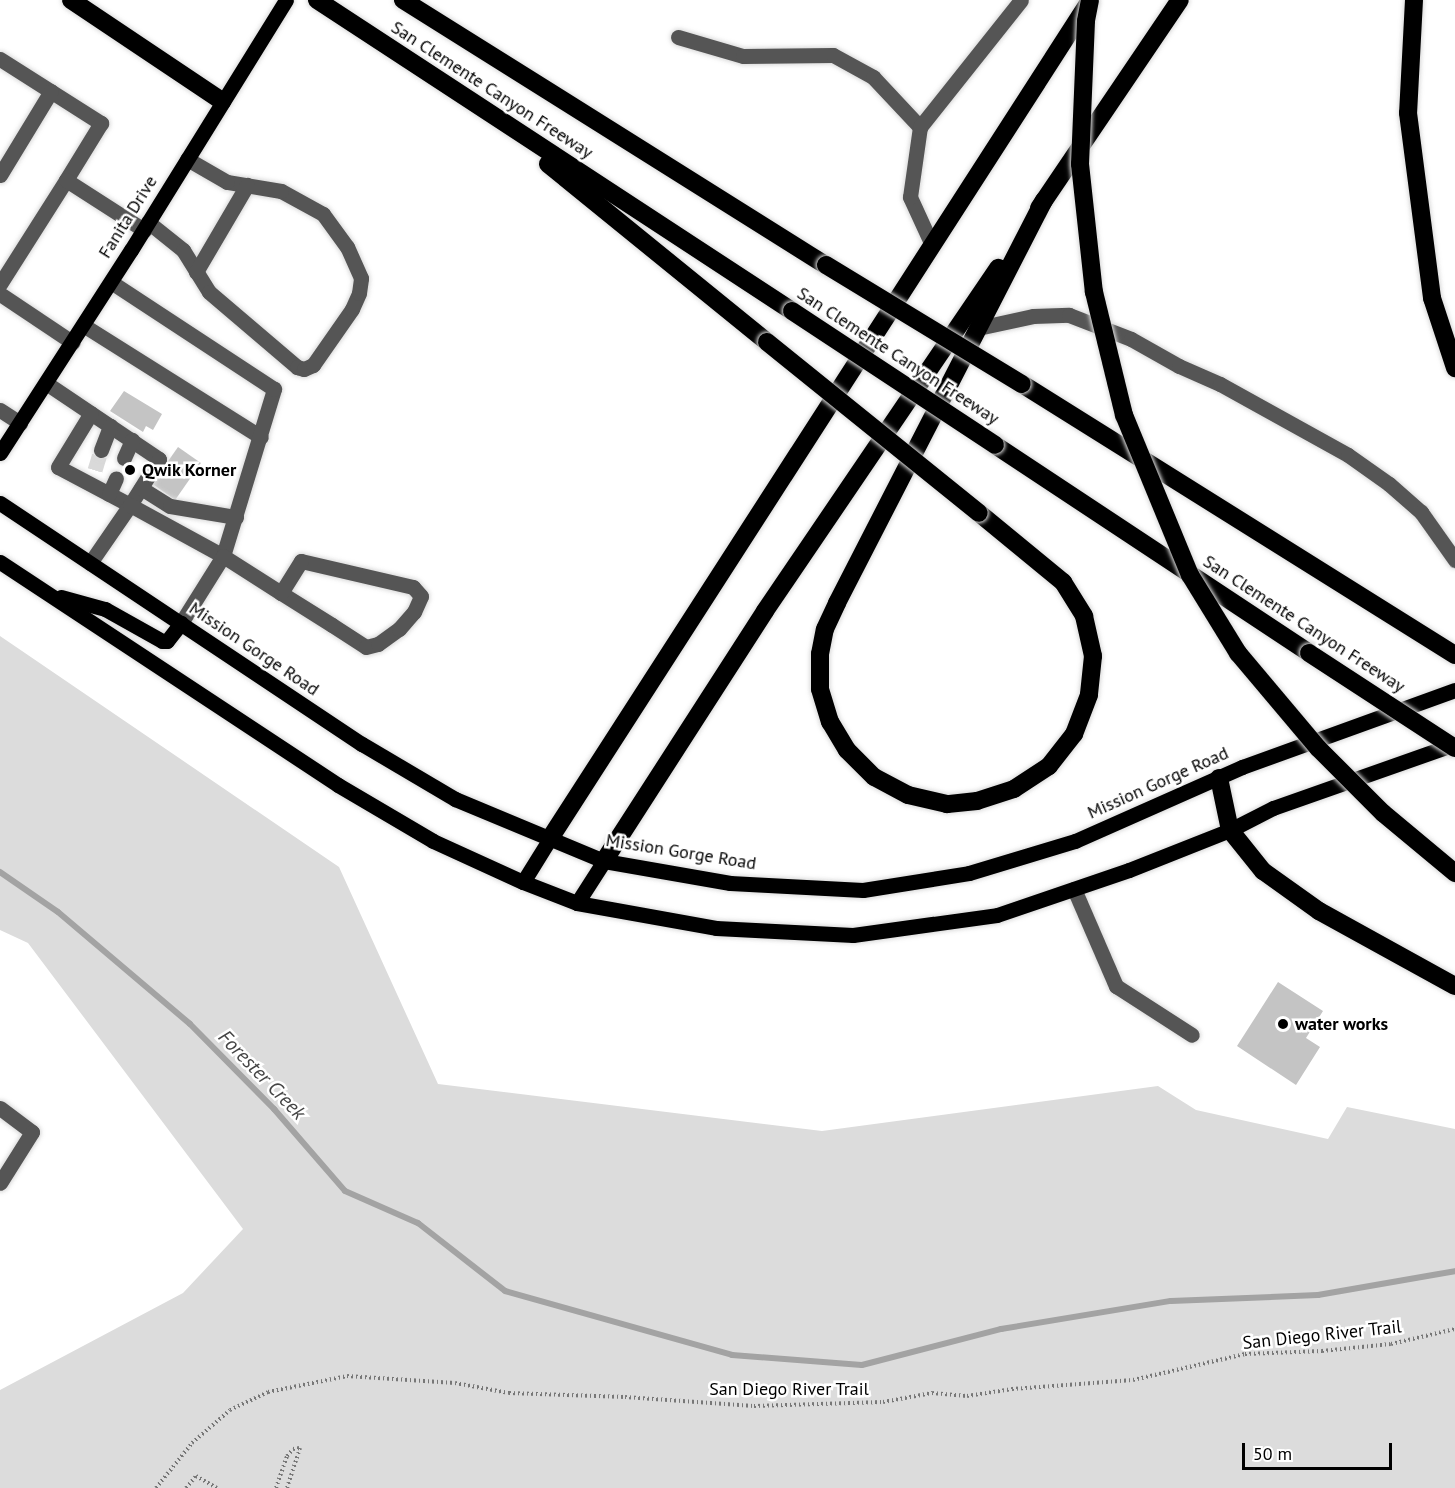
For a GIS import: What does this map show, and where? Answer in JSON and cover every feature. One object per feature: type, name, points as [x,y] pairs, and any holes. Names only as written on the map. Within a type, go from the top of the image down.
[{"type":"highway","points":[[71,0],[222,101]]},
{"type":"highway","name":"San Clemente Canyon Freeway","points":[[317,0],[1309,653],[1455,746]]},
{"type":"highway","points":[[549,840],[1090,0]]},
{"type":"highway","points":[[1090,0],[1086,21],[1080,164],[1094,292],[1124,415],[1190,575],[1238,653],[1318,748],[1383,813],[1455,873]]},
{"type":"highway","points":[[604,861],[765,611],[1180,0]]},
{"type":"highway","points":[[1414,0],[1408,113],[1432,298],[1455,368]]},
{"type":"highway","name":"San Clemente Canyon Freeway","points":[[409,4],[1455,655]]},
{"type":"highway","points":[[470,101],[767,342],[979,513],[1063,582],[1084,616],[1093,656],[1089,695],[1074,734],[1049,766],[1014,789],[977,801],[947,804],[908,795],[874,777],[848,750],[830,722],[820,689],[820,654],[825,629],[837,603],[978,328],[1044,200]]},
{"type":"highway","points":[[1218,778],[1230,830],[1263,871],[1319,911],[1455,987]]},
{"type":"main road","name":"Fanita Drive","points":[[0,453],[111,282],[286,0]]},
{"type":"main road","name":"Mission Gorge Road","points":[[0,503],[362,744],[455,799],[604,861],[730,883],[863,890],[969,873],[1075,841],[1242,767],[1455,690]]},
{"type":"main road","points":[[0,562],[338,785],[433,841],[523,882],[577,903],[716,928],[853,935],[998,915],[1129,870],[1230,830],[1273,808],[1455,746]]},
{"type":"main road","points":[[46,593],[105,609],[162,641],[167,641],[181,623]]},
{"type":"main road","points":[[523,882],[549,840]]},
{"type":"main road","points":[[577,903],[604,861]]},
{"type":"street","points":[[932,245],[910,197],[920,127],[1021,0]]},
{"type":"street","points":[[678,37],[742,56],[833,55],[873,77],[920,127]]},
{"type":"street","points":[[0,59],[101,123],[0,284]]},
{"type":"street","points":[[0,175],[51,91]]},
{"type":"street","points":[[66,180],[183,250],[208,292],[297,367],[304,369],[313,365],[352,309],[359,293],[361,278],[347,247],[322,214],[281,191],[226,182],[187,159]]},
{"type":"street","points":[[196,272],[248,185]]},
{"type":"street","points":[[111,282],[274,389],[223,556],[181,623]]},
{"type":"street","points":[[0,294],[72,342]]},
{"type":"street","points":[[978,328],[1033,316],[1069,315],[1131,339],[1179,366],[1220,384],[1348,455],[1389,484],[1421,512],[1455,560]]},
{"type":"street","points":[[83,324],[261,437]]},
{"type":"street","points":[[46,383],[159,459],[90,563]]},
{"type":"street","points":[[0,410],[20,423]]},
{"type":"street","points":[[91,413],[58,467],[92,477],[109,494],[223,556],[281,593],[366,647],[378,644],[399,629],[414,612],[421,596],[413,587],[301,561],[281,593]]},
{"type":"street","points":[[101,450],[110,426]]},
{"type":"street","points":[[124,458],[132,440]]},
{"type":"street","points":[[109,494],[116,478]]},
{"type":"street","points":[[141,488],[170,506],[236,517]]},
{"type":"street","points":[[1074,889],[1116,986],[1192,1035]]},
{"type":"street","points":[[0,1108],[32,1132],[0,1183]]},
{"type":"path","name":"San Diego River Trail","points":[[156,1488],[192,1443],[230,1410],[268,1392],[347,1376],[404,1382],[455,1383],[509,1393],[625,1397],[754,1406],[883,1402],[932,1393],[967,1396],[1012,1389],[1133,1380],[1245,1354],[1322,1351],[1391,1344],[1455,1329]]},
{"type":"path","points":[[276,1488],[287,1456],[293,1449],[300,1448],[287,1488]]},
{"type":"path","points":[[186,1488],[196,1476],[217,1488]]},
{"type":"shaded area","points":[[0,636],[339,867],[438,1084],[822,1131],[1158,1086],[1196,1110],[1328,1139],[1347,1107],[1455,1129],[1455,1488],[0,1488],[0,1390],[183,1293],[243,1229],[28,943],[0,930]]},
{"type":"building","points":[[124,391],[162,414],[153,430],[146,426],[143,432],[110,411]]},
{"type":"building","points":[[178,447],[201,463],[175,500],[152,484]]},
{"type":"building","name":"water works","points":[[1278,982],[1323,1011],[1306,1038],[1320,1047],[1296,1085],[1237,1046]]},
{"type":"waterway","name":"Forester Creek","points":[[0,872],[58,912],[190,1024],[274,1109],[345,1191],[418,1223],[505,1291],[732,1355],[862,1365],[1001,1329],[1171,1301],[1318,1295],[1455,1271]]},
{"type":"tunnel","points":[[95,470],[101,450]]},
{"type":"place","name":"Qwik Korner","points":[[130,470]]},
{"type":"place","name":"water works","points":[[1283,1024]]}]
